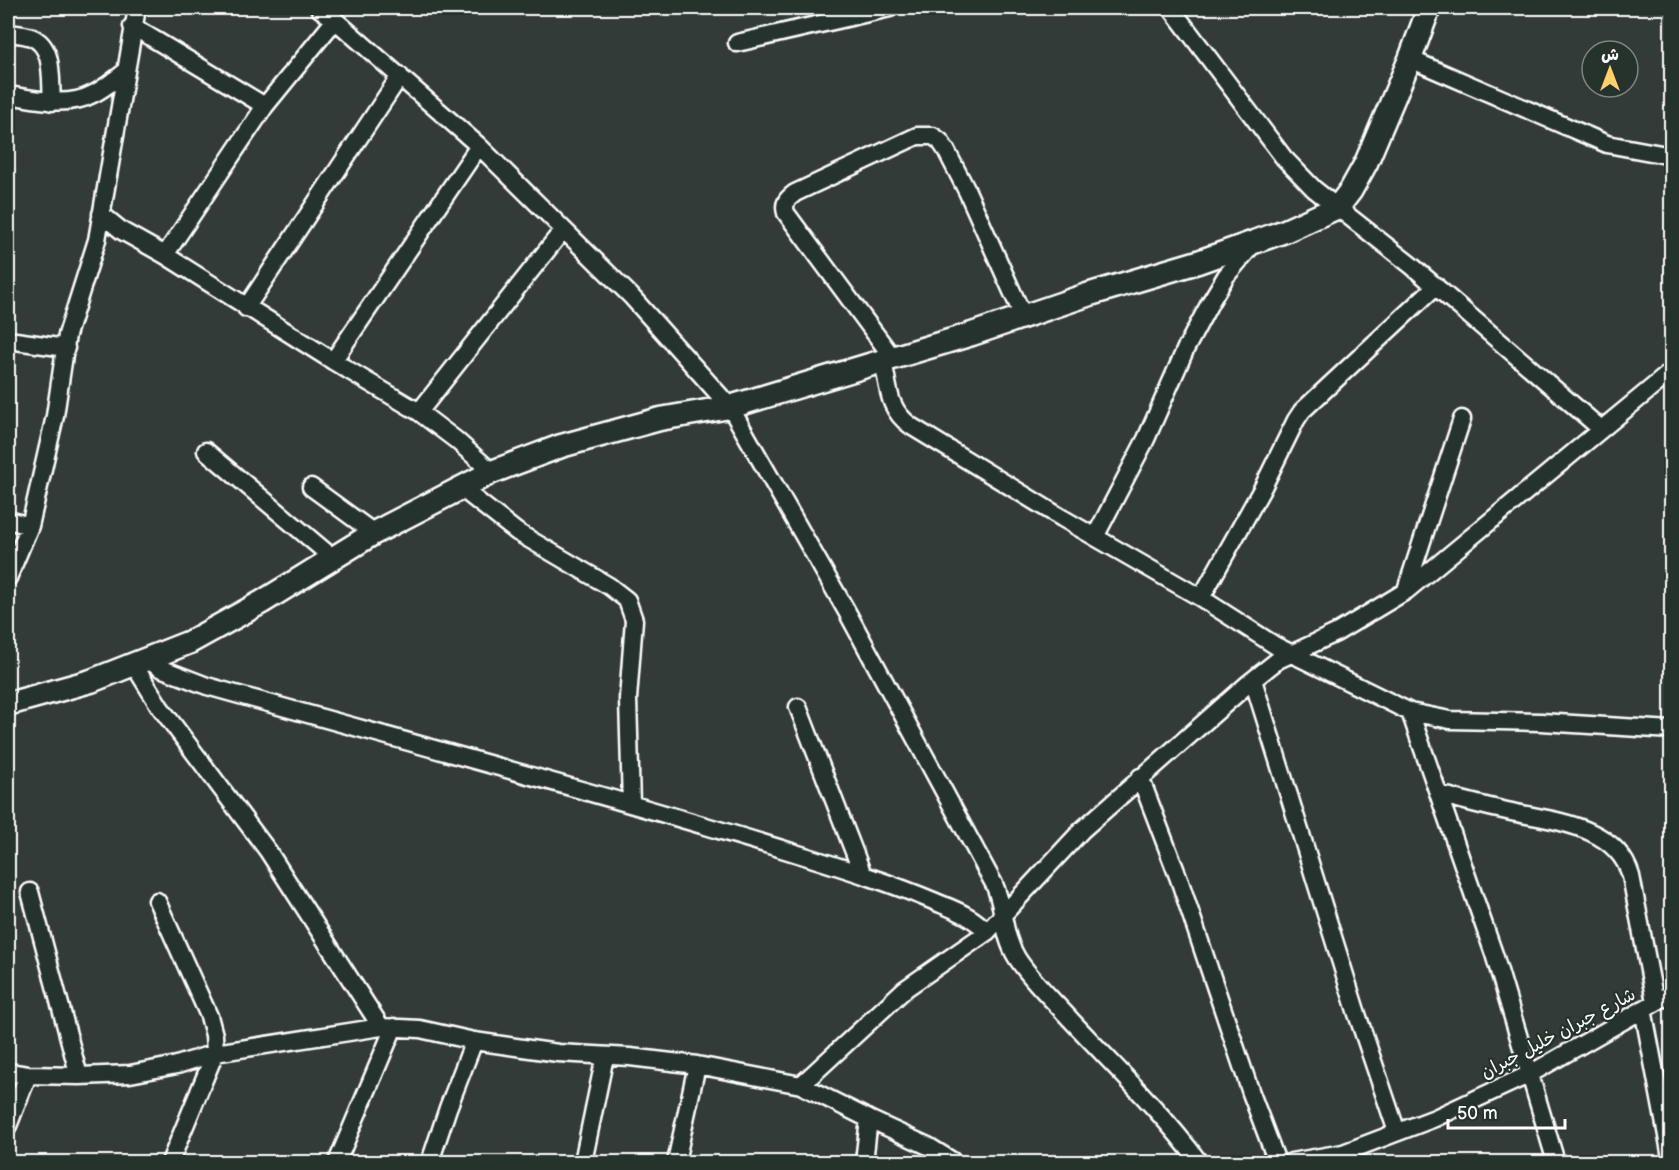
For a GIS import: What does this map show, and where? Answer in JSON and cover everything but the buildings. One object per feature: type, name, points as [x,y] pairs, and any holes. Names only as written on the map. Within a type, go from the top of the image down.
[{"type":"street","points":[[8,578],[30,526],[55,416],[67,335],[97,240],[132,26],[137,8]]},
{"type":"street","points":[[319,8],[479,146],[631,297],[730,406],[846,610],[994,884],[1001,902],[1006,937],[1018,960],[1042,989],[1178,1135],[1199,1162]]},
{"type":"street","points":[[737,42],[890,8]]},
{"type":"street","points":[[1171,8],[1284,158],[1314,189],[1436,286],[1601,429]]},
{"type":"street","points":[[8,704],[91,681],[190,642],[262,602],[374,533],[492,472],[561,446],[660,419],[730,406],[1024,318],[1198,262],[1338,207],[1352,190],[1366,163],[1429,8]]},
{"type":"street","points":[[165,255],[265,106],[335,20]]},
{"type":"street","points":[[132,26],[265,106]]},
{"type":"street","points":[[8,33],[30,36],[40,41],[48,52],[52,102]]},
{"type":"street","points":[[1410,59],[1607,144],[1671,156]]},
{"type":"street","points":[[8,95],[52,102],[74,100],[93,95],[125,72]]},
{"type":"street","points":[[246,308],[400,76]]},
{"type":"street","points":[[1024,318],[967,191],[946,150],[933,136],[917,135],[795,193],[788,199],[784,208],[888,359],[892,403],[901,419],[1095,537],[1201,598],[1291,655],[1410,712],[1450,720],[1541,722],[1671,730]]},
{"type":"street","points":[[333,361],[479,146]]},
{"type":"street","points":[[101,214],[122,231],[165,255],[246,308],[419,412],[456,440],[492,472]]},
{"type":"street","points":[[419,412],[563,230]]},
{"type":"street","points":[[1095,537],[1146,439],[1186,348],[1211,301],[1226,276],[1256,241]]},
{"type":"street","points":[[1201,598],[1262,489],[1302,411],[1436,286]]},
{"type":"street","points":[[8,340],[66,348]]},
{"type":"street","points":[[801,1084],[905,989],[987,932],[1082,830],[1253,680],[1278,660],[1336,633],[1406,591],[1671,371]]},
{"type":"street","points":[[1406,591],[1462,419]]},
{"type":"street","points":[[206,451],[333,558]]},
{"type":"street","points":[[311,487],[374,533]]},
{"type":"street","points":[[462,488],[517,532],[609,586],[627,600],[634,620],[628,699],[631,804]]},
{"type":"street","points":[[8,520],[30,526]]},
{"type":"street","points":[[141,663],[207,686],[631,804],[908,890],[967,915],[987,932]]},
{"type":"street","points":[[141,663],[160,707],[268,851],[387,1027]]},
{"type":"street","points":[[1253,680],[1397,1132]]},
{"type":"street","points":[[798,707],[863,876]]},
{"type":"street","points":[[1410,712],[1494,954],[1556,1162]]},
{"type":"street","points":[[1140,777],[1171,857],[1251,1093],[1277,1162]]},
{"type":"street","points":[[1439,794],[1509,812],[1542,816],[1582,829],[1609,843],[1628,863],[1671,1162]]},
{"type":"street","points":[[30,892],[80,1076]]},
{"type":"street","points":[[157,901],[209,1016],[214,1035],[215,1053],[170,1162]]},
{"type":"street","name":"شارع جبران خليل جبران","points":[[1292,1162],[1343,1153],[1435,1118],[1530,1074],[1671,993]]},
{"type":"street","points":[[337,1162],[387,1027]]},
{"type":"street","points":[[8,1072],[28,1075],[80,1076],[130,1074],[177,1065],[215,1053],[387,1027],[420,1029],[474,1041],[558,1053],[697,1065],[801,1084],[928,1146],[954,1162]]},
{"type":"street","points":[[430,1162],[448,1107],[474,1041]]},
{"type":"street","points":[[583,1162],[605,1056]]},
{"type":"street","points":[[676,1162],[697,1065]]},
{"type":"street","points":[[8,1126],[28,1075]]},
{"type":"street","points":[[864,1162],[869,1119]]}]
